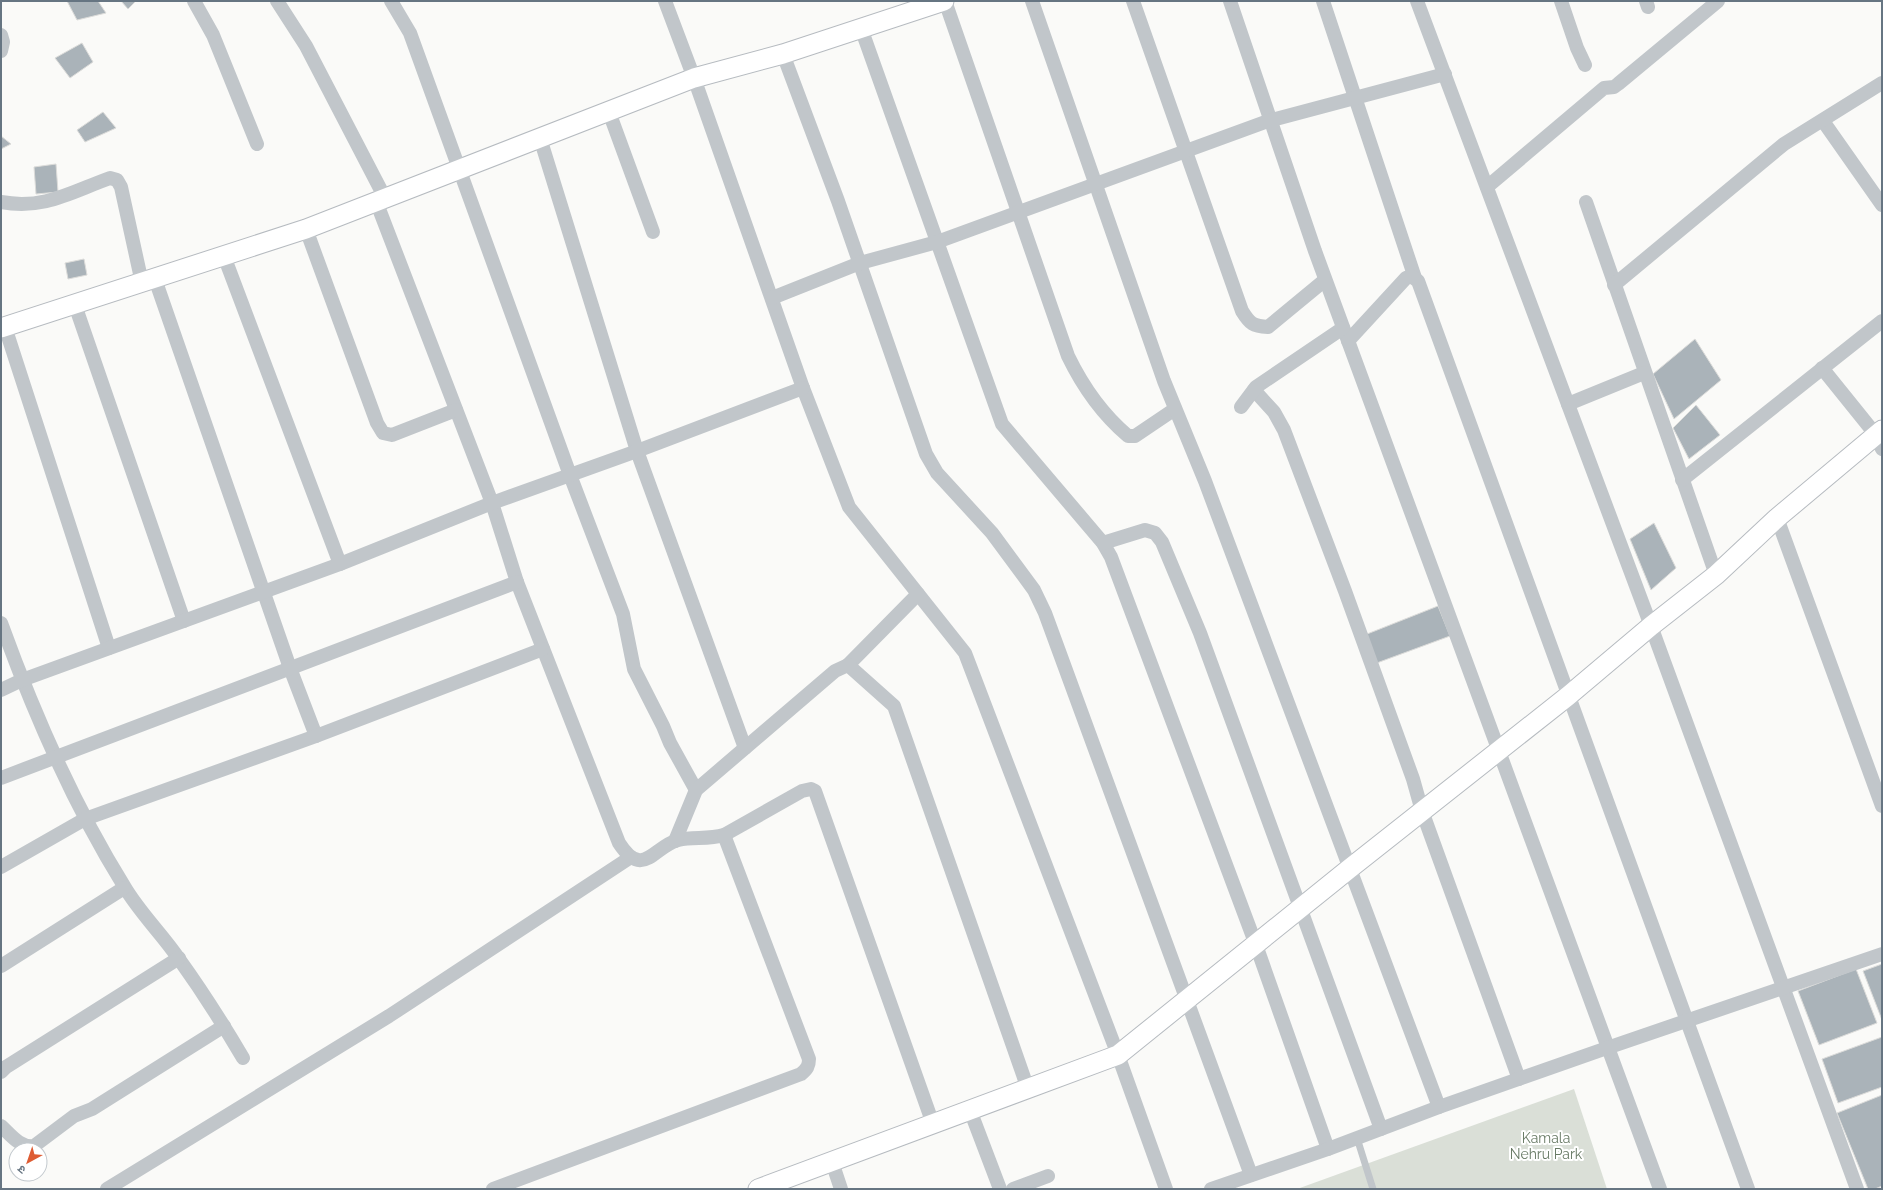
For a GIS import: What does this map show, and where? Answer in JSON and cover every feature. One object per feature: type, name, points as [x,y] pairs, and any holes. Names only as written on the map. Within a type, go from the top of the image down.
[{"type":"street","points":[[194,1],[213,35],[257,144]]},
{"type":"street","points":[[277,1],[306,46],[380,200],[456,410],[492,503],[518,582],[619,843],[625,853],[631,857],[640,860],[648,858],[675,841],[684,839],[711,839],[724,835],[807,789],[815,791],[933,1124]]},
{"type":"street","points":[[391,1],[410,33],[570,475],[622,614],[634,668],[670,743],[696,790]]},
{"type":"street","points":[[664,1],[694,78],[803,388],[849,507],[965,653],[1118,1055],[1166,1189]]},
{"type":"street","points":[[109,648],[3,327],[306,229],[694,78],[783,54],[945,1],[1068,356],[1080,381],[1090,396],[1128,436],[1135,436],[1175,409]]},
{"type":"street","points":[[1032,1],[1164,382],[1205,481],[1439,1107]]},
{"type":"street","points":[[1133,1],[1242,311],[1247,320],[1255,326],[1268,328],[1326,280]]},
{"type":"street","points":[[1230,1],[1345,334],[1660,1189]]},
{"type":"street","points":[[1323,1],[1415,278],[1421,287],[1748,1189]]},
{"type":"street","points":[[1417,1],[1651,626],[1856,1189]]},
{"type":"street","points":[[1561,1],[1577,48],[1585,65]]},
{"type":"street","points":[[1487,188],[1604,88],[1614,87],[1618,84],[1718,1]]},
{"type":"street","points":[[861,28],[1002,424],[1103,543],[1111,557],[1256,945],[1328,1149]]},
{"type":"street","points":[[1,35],[3,42],[1,52]]},
{"type":"street","points":[[783,54],[860,263],[926,454],[937,473],[992,533],[1034,590],[1045,613],[1251,1175]]},
{"type":"street","points":[[772,298],[860,263],[937,242],[1018,211],[1096,185],[1185,151],[1271,121],[1444,74]]},
{"type":"street","points":[[1614,285],[1784,144],[1882,83]]},
{"type":"street","points":[[609,112],[653,232]]},
{"type":"street","points":[[1823,121],[1882,205]]},
{"type":"street","points":[[540,138],[637,451],[745,748]]},
{"type":"street","points":[[1,202],[14,204],[52,201],[110,178],[117,180],[121,187],[148,281],[316,736]]},
{"type":"street","points":[[1586,202],[1644,373],[1716,575]]},
{"type":"street","points":[[306,229],[377,423],[383,433],[392,436],[456,410]]},
{"type":"street","points":[[224,256],[340,564]]},
{"type":"street","points":[[1241,407],[1254,390],[1267,379],[1345,334],[1406,278],[1411,276],[1415,278]]},
{"type":"street","points":[[74,305],[184,621]]},
{"type":"street","points":[[1682,480],[1882,321]]},
{"type":"street","points":[[758,1189],[1118,1055],[1349,869],[1568,696],[1651,626],[1716,575],[1777,518],[1880,438],[1822,368]]},
{"type":"street","points":[[1568,404],[1644,373]]},
{"type":"street","points":[[1,690],[22,680],[340,564],[492,503],[637,451],[803,388]]},
{"type":"street","points":[[1254,390],[1274,412],[1284,430],[1345,591],[1413,779],[1422,811],[1519,1079]]},
{"type":"street","points":[[1777,518],[1882,806]]},
{"type":"street","points":[[1103,543],[1145,530],[1155,533],[1162,542],[1200,633],[1302,908],[1381,1129]]},
{"type":"street","points":[[1,778],[518,582]]},
{"type":"street","points":[[675,841],[696,790],[835,671],[848,665],[918,594]]},
{"type":"street","points":[[1,623],[22,680],[56,758],[85,819],[124,888],[179,958],[224,1026],[243,1058]]},
{"type":"street","points":[[1,867],[85,819],[316,736],[544,650]]},
{"type":"street","points":[[848,665],[894,706],[1028,1089]]},
{"type":"street","points":[[493,1189],[801,1074],[809,1066],[809,1059],[724,835]]},
{"type":"street","points":[[107,1189],[389,1016],[631,857]]},
{"type":"street","points":[[1,966],[124,888]]},
{"type":"street","points":[[1211,1189],[1328,1149],[1439,1107],[1607,1048],[1882,954]]},
{"type":"street","points":[[1,1072],[6,1067],[179,958]]},
{"type":"street","points":[[1,1126],[20,1143],[28,1147],[34,1146],[74,1116],[92,1109],[224,1026]]},
{"type":"street","points":[[970,1110],[1000,1189]]},
{"type":"street","points":[[832,1162],[841,1189]]},
{"type":"street","points":[[1013,1189],[1048,1176]]},
{"type":"lane","points":[[1356,1138],[1374,1189]]},
{"type":"green space","name":"Kamala Nehru Park","points":[[1574,1089],[1607,1189],[1297,1189]]},
{"type":"building","points":[[67,1],[98,1],[106,13],[77,20]]},
{"type":"building","points":[[121,1],[136,1],[128,9]]},
{"type":"building","points":[[82,43],[93,62],[70,78],[55,58]]},
{"type":"building","points":[[103,112],[116,128],[85,142],[77,130]]},
{"type":"building","points":[[1,136],[11,144],[1,149]]},
{"type":"building","points":[[56,164],[58,192],[36,194],[34,167]]},
{"type":"building","points":[[84,259],[87,275],[68,279],[65,263]]},
{"type":"building","points":[[1695,339],[1721,380],[1674,419],[1653,374]]},
{"type":"building","points":[[1696,405],[1720,435],[1689,459],[1673,428]]},
{"type":"building","points":[[1654,523],[1676,568],[1651,590],[1630,539]]},
{"type":"building","points":[[1438,606],[1450,636],[1374,664],[1362,636]]},
{"type":"building","points":[[1882,964],[1882,1020],[1863,971]]},
{"type":"building","points":[[1856,969],[1877,1023],[1819,1045],[1798,991]]},
{"type":"building","points":[[1882,1037],[1882,1087],[1838,1103],[1822,1059]]},
{"type":"building","points":[[1882,1095],[1882,1186],[1875,1189],[1868,1189],[1837,1113]]}]
